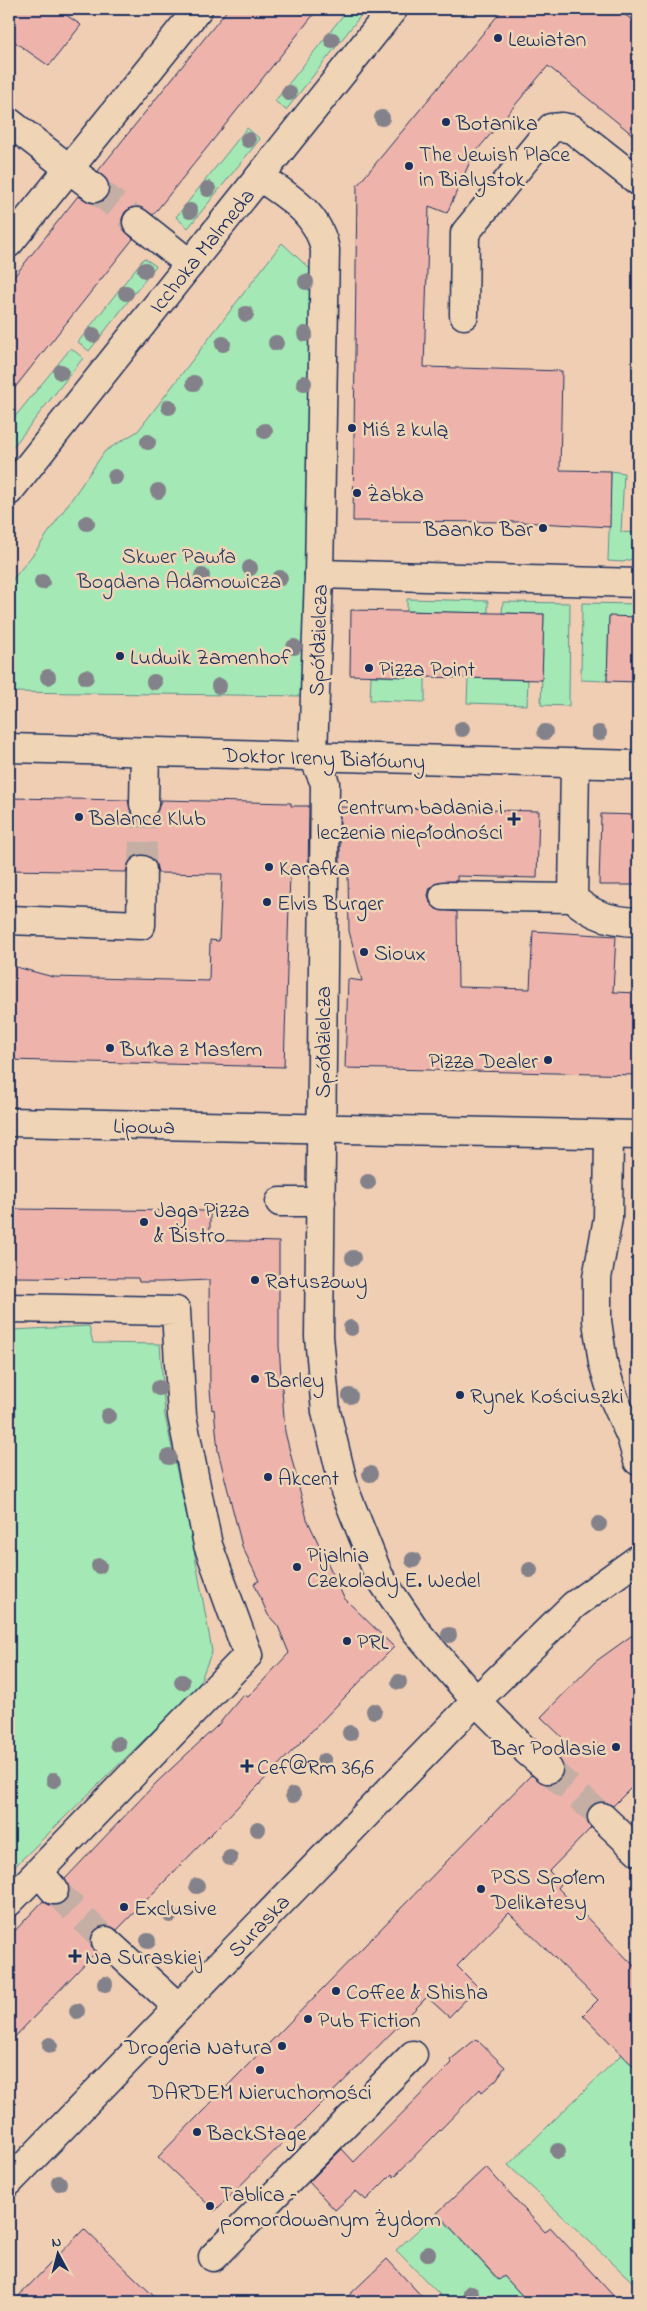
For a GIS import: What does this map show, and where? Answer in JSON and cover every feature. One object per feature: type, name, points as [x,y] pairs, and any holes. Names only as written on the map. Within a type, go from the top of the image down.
[{"type":"street","points":[[9,243],[198,9]]},
{"type":"street","name":"Icchoka Malmeda","points":[[9,491],[393,9]]},
{"type":"street","points":[[9,122],[94,188]]},
{"type":"street","points":[[464,315],[465,233],[551,128],[562,127],[572,129],[638,181]]},
{"type":"street","name":"Spółdzielcza","points":[[260,177],[310,215],[323,237],[325,258],[314,756],[325,783],[322,1128]]},
{"type":"street","points":[[137,222],[190,264]]},
{"type":"street","points":[[319,574],[638,583]]},
{"type":"street","name":"Doktor Ireny Białówny","points":[[9,748],[638,765]]},
{"type":"street","points":[[144,804],[145,752]]},
{"type":"street","points":[[572,898],[575,763]]},
{"type":"street","points":[[9,920],[141,925],[142,870]]},
{"type":"street","points":[[444,896],[572,898],[582,907],[607,919],[638,922]]},
{"type":"street","name":"Lipowa","points":[[9,1122],[322,1128]]},
{"type":"street","points":[[548,1769],[476,1701],[416,1632],[379,1576],[345,1491],[326,1412],[319,1336],[322,1128],[638,1136]]},
{"type":"street","points":[[609,1135],[608,1218],[597,1278],[597,1321],[603,1363],[614,1399],[631,1436],[638,1461]]},
{"type":"street","points":[[280,1202],[321,1202]]},
{"type":"street","points":[[9,1308],[176,1311],[182,1416],[208,1545],[248,1655],[47,1881],[9,1902]]},
{"type":"street","points":[[476,1701],[574,1606],[638,1558]]},
{"type":"street","name":"Suraska","points":[[9,2182],[476,1701]]},
{"type":"street","points":[[602,1817],[638,1851]]},
{"type":"street","points":[[106,1941],[178,2007]]},
{"type":"street","points":[[212,2257],[413,2055]]},
{"type":"green space","points":[[348,9],[366,9],[286,110],[275,101]]},
{"type":"green space","points":[[247,128],[260,139],[188,228],[176,217]]},
{"type":"green space","name":"Skwer Pawła Bogdana Adamowicza","points":[[282,243],[312,271],[304,696],[9,692],[9,584],[35,552],[105,451],[138,431]]},
{"type":"green space","points":[[144,258],[156,266],[89,351],[78,342]]},
{"type":"green space","points":[[71,348],[83,358],[9,452],[9,424]]},
{"type":"green space","points":[[611,471],[624,473],[621,532],[638,533],[638,557],[623,562],[608,561]]},
{"type":"green space","points":[[407,599],[488,601],[488,613],[407,611]]},
{"type":"green space","points":[[503,602],[570,603],[569,706],[541,705],[544,614],[502,613]]},
{"type":"green space","points":[[582,603],[638,604],[638,617],[609,618],[607,681],[581,680]]},
{"type":"green space","points":[[371,676],[425,678],[425,702],[370,700]]},
{"type":"green space","points":[[468,678],[528,680],[527,705],[467,703]]},
{"type":"green space","points":[[89,1326],[93,1343],[160,1344],[165,1416],[193,1545],[212,1651],[198,1687],[9,1872],[9,1332],[13,1330]]},
{"type":"green space","points":[[638,1896],[638,1939],[634,1934],[632,1902]]},
{"type":"green space","points":[[622,2054],[638,2071],[638,2287],[508,2165]]},
{"type":"green space","points":[[437,2213],[498,2280],[504,2276],[528,2302],[447,2302],[396,2250]]},
{"type":"building","points":[[9,9],[57,9],[81,25],[49,66],[9,38]]},
{"type":"building","points":[[228,9],[318,9],[153,215],[139,207],[132,207],[125,212],[122,219],[122,227],[133,239],[9,395],[9,283],[78,196],[92,203],[100,202],[106,198],[109,191],[109,183],[98,171]]},
{"type":"building","points":[[503,9],[618,9],[638,25],[638,139],[548,66],[473,155],[447,213],[429,206],[424,367],[562,371],[560,470],[611,471],[610,527],[521,522],[353,521],[357,186]]},
{"type":"building","points":[[351,610],[544,614],[542,680],[350,675]]},
{"type":"building","points":[[609,616],[638,617],[638,682],[607,681]]},
{"type":"building","points":[[9,798],[128,800],[131,812],[136,818],[143,820],[151,818],[157,812],[161,800],[291,803],[291,806],[309,806],[308,874],[290,873],[284,1067],[9,1060],[9,965],[53,977],[209,981],[210,940],[219,941],[222,874],[158,873],[155,862],[150,856],[143,854],[135,856],[129,862],[126,872],[9,870]]},
{"type":"building","points":[[340,807],[539,811],[537,878],[457,876],[457,881],[437,882],[430,888],[428,895],[430,903],[436,909],[457,912],[458,987],[530,989],[533,931],[616,936],[613,992],[638,993],[638,1075],[345,1068],[348,979],[362,981],[349,931],[348,874],[340,874]]},
{"type":"building","points":[[601,814],[638,815],[638,885],[599,885]]},
{"type":"building","points":[[9,1209],[210,1211],[210,1240],[279,1242],[279,1346],[285,1432],[307,1519],[344,1598],[394,1647],[117,1930],[109,1926],[101,1926],[95,1930],[91,1938],[91,1946],[95,1953],[9,2043],[9,1937],[43,1901],[49,1905],[64,1902],[69,1895],[69,1888],[65,1879],[156,1783],[218,1725],[243,1695],[248,1697],[289,1653],[278,1626],[268,1615],[254,1583],[259,1581],[242,1546],[218,1451],[210,1390],[209,1280],[139,1282],[138,1278],[9,1277]]},
{"type":"building","points":[[638,1631],[638,1781],[613,1806],[605,1802],[597,1802],[591,1806],[587,1814],[587,1822],[591,1828],[549,1871],[561,1884],[558,1888],[638,1970],[638,2071],[583,2015],[598,2000],[509,1913],[457,1966],[478,1987],[449,2017],[427,1997],[215,2211],[158,2157],[531,1775],[546,1784],[553,1784],[560,1780],[563,1764],[553,1753],[565,1740],[541,1717],[595,1662]]},
{"type":"building","points":[[476,2039],[505,2067],[496,2080],[482,2092],[480,2089],[394,2177],[392,2174],[366,2200],[356,2191],[335,2210],[309,2182],[342,2149],[354,2162],[452,2063],[450,2060]]},
{"type":"building","points":[[486,2167],[545,2232],[551,2228],[619,2302],[528,2302],[504,2276],[499,2280],[437,2213]]},
{"type":"building","points":[[84,2229],[160,2302],[13,2302]]},
{"type":"building","points":[[387,2259],[427,2302],[342,2302]]},
{"type":"tunnel","points":[[94,188],[137,222]]},
{"type":"tunnel","points":[[142,870],[144,804]]},
{"type":"tunnel","points":[[548,1769],[602,1817]]},
{"type":"tunnel","points":[[54,1890],[106,1941]]},
{"type":"place","name":"Lewiatan","points":[[498,38]]},
{"type":"place","name":"Botanika","points":[[446,122]]},
{"type":"place","name":"The Jewish Place in Bialystok","points":[[409,166]]},
{"type":"place","name":"Miś z kulą","points":[[352,428]]},
{"type":"place","name":"Żabka","points":[[357,493]]},
{"type":"place","name":"Baanko Bar","points":[[543,528]]},
{"type":"place","name":"Ludwik Zamenhof","points":[[120,656]]},
{"type":"place","name":"Pizza Point","points":[[369,668]]},
{"type":"place","name":"Balance Klub","points":[[79,817]]},
{"type":"place","name":"Centrum badania i leczenia niepłodności","points":[[514,819]]},
{"type":"place","name":"Karafka","points":[[269,867]]},
{"type":"place","name":"Elvis Burger","points":[[267,902]]},
{"type":"place","name":"Sioux","points":[[364,952]]},
{"type":"place","name":"Bułka z Masłem","points":[[110,1048]]},
{"type":"place","name":"Pizza Dealer","points":[[548,1060]]},
{"type":"place","name":"Jaga Pizza & Bistro","points":[[144,1222]]},
{"type":"place","name":"Ratuszowy","points":[[255,1280]]},
{"type":"place","name":"Barley","points":[[255,1379]]},
{"type":"place","name":"Rynek Kościuszki","points":[[460,1395]]},
{"type":"place","name":"Akcent","points":[[268,1477]]},
{"type":"place","name":"Pijalnia Czekolady E. Wedel","points":[[297,1567]]},
{"type":"place","name":"PRL","points":[[347,1641]]},
{"type":"place","name":"Bar Podlasie","points":[[616,1747]]},
{"type":"place","name":"Cef@Rm 36,6","points":[[247,1766]]},
{"type":"place","name":"PSS Społem Delikatesy","points":[[481,1889]]},
{"type":"place","name":"Exclusive","points":[[124,1907]]},
{"type":"place","name":"Na Suraskiej","points":[[75,1956]]},
{"type":"place","name":"Coffee & Shisha","points":[[336,1991]]},
{"type":"place","name":"Pub Fiction","points":[[308,2019]]},
{"type":"place","name":"Drogeria Natura","points":[[282,2046]]},
{"type":"place","name":"DARDEM Nieruchomości","points":[[260,2070]]},
{"type":"place","name":"BackStage","points":[[197,2132]]},
{"type":"place","name":"Tablica – pomordowanym Żydom","points":[[210,2206]]}]
